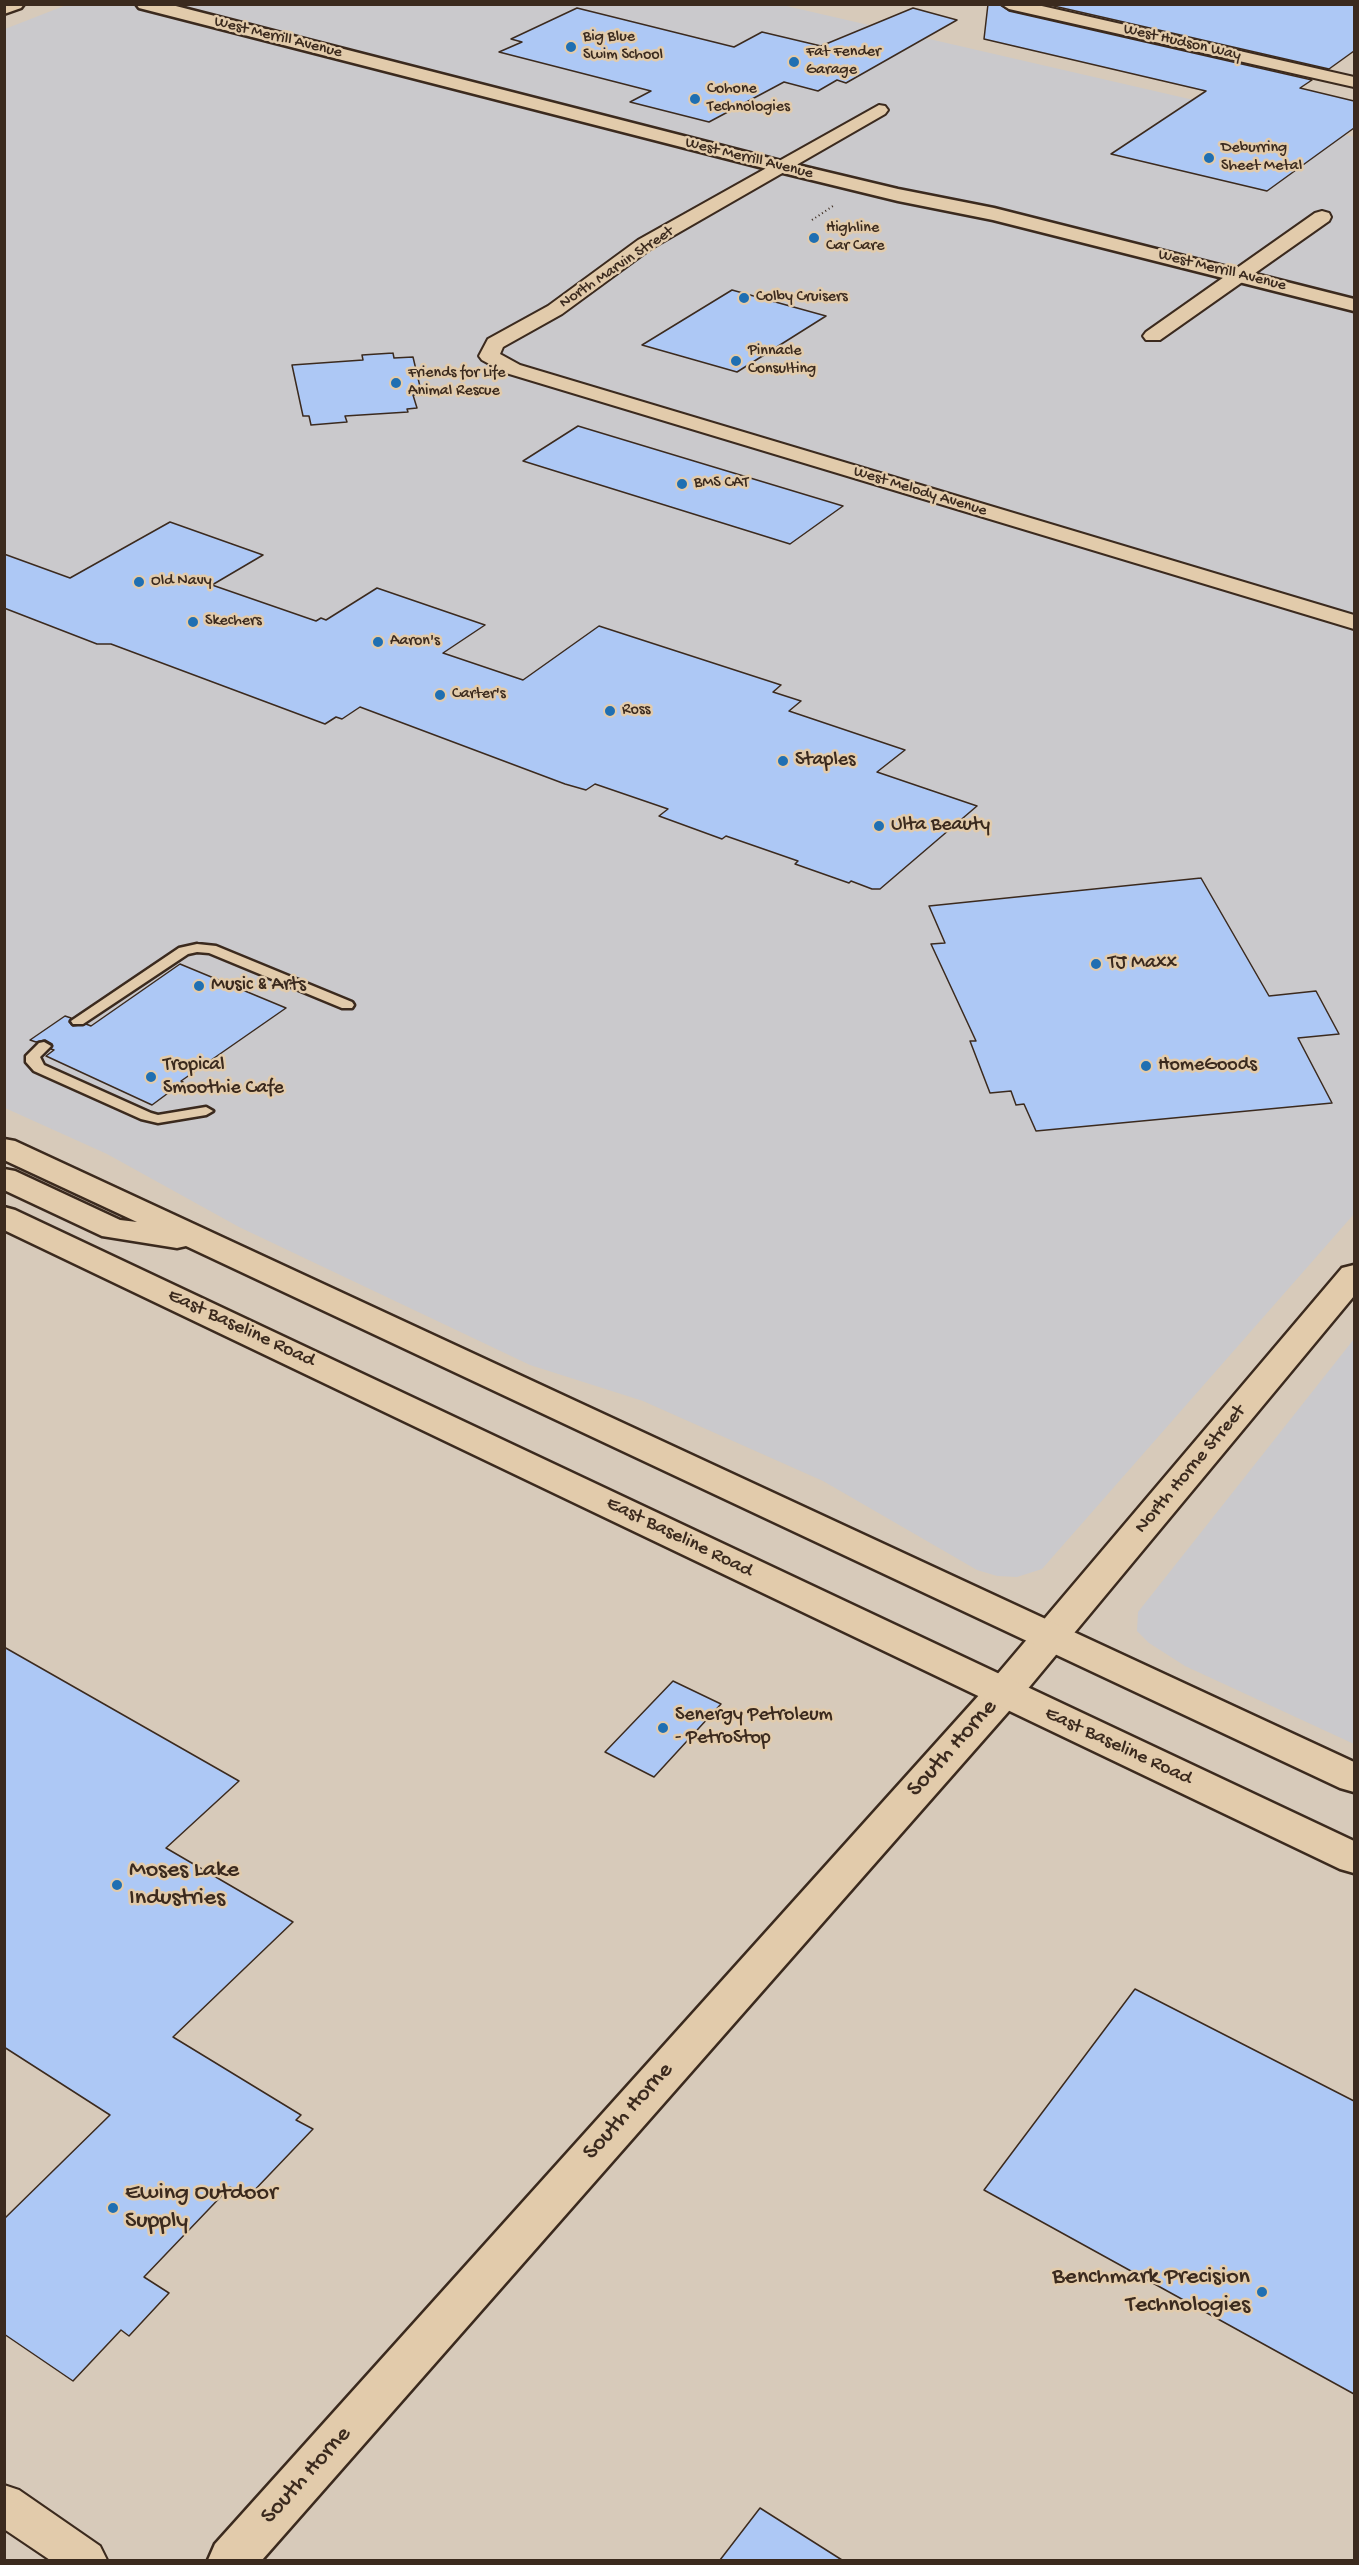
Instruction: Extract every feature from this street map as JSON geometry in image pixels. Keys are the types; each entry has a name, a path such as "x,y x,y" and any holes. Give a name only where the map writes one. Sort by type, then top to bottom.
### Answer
{"street":[{"path":"4,9 15,4"},
{"name":"West Merrill Avenue","path":"145,4 782,167 898,195 994,214 1354,305"},
{"name":"West Hudson Way","path":"1009,4 1354,82"},
{"name":"North Marvin Street","path":"489,356 495,343 555,310 645,244 879,110"},
{"path":"1153,336 1322,217"},
{"name":"West Melody Avenue","path":"489,356 513,369 1354,622"},
{"path":"4,1148 212,1243 1039,1651 1354,1778"},
{"path":"4,1178 113,1229 212,1243"},
{"name":"East Baseline Road","path":"4,1217 1354,1858"},
{"name":"North Horne Street","path":"1039,1651 1354,1275"},
{"name":"South Horne","path":"232,2560 1039,1651"},
{"path":"4,2504 85,2560"}],"lane":[{"path":"78,1021 184,951 197,948 211,949 347,1005"},
{"path":"44,1046 33,1056 33,1062 39,1068 146,1116 158,1119 206,1111"}],"shaded area":[{"path":"69,4 782,5 1354,137 1354,1214 1042,1569 1017,1577 997,1576 977,1570 823,1481 643,1401 530,1365 239,1227 107,1154 5,1108 5,29"},
{"path":"1354,1339 1354,1744 1185,1666 1149,1643 1137,1631 1138,1612"}],"building":[{"path":"988,4 999,4 1009,11 1312,80 1300,88 1354,101 1354,128 1267,191 1111,154 1206,91 984,39"},
{"path":"1045,4 1354,4 1354,51 1329,69"},
{"path":"577,8 734,47 762,32 821,46 913,8 957,20 846,83 837,80 818,91 784,82 709,122 630,102 651,91 499,52 522,42 511,39"},
{"path":"732,290 826,316 737,372 642,345"},
{"name":"Friends for Life Animal Rescue","path":"393,353 394,358 413,357 422,395 413,395 417,408 407,409 408,412 345,416 347,422 311,425 309,416 303,416 292,365 363,360 362,355"},
{"name":"BMS CAT","path":"578,426 843,506 790,544 523,461"},
{"path":"170,522 263,555 212,585 316,621 321,618 326,620 377,588 485,625 443,653 523,680 599,626 781,685 773,692 801,701 789,711 905,750 877,772 977,806 880,889 872,889 795,864 798,861 726,836 722,839 659,816 668,809 595,784 586,790 565,784 360,707 342,719 336,717 325,724 111,644 97,644 4,608 4,554 70,578"},
{"path":"1201,878 1269,996 1316,991 1339,1034 1298,1038 1332,1103 1036,1131 1024,1104 1016,1105 1011,1091 990,1093 970,1041 976,1041 931,944 945,943 929,906"},
{"path":"180,964 286,1008 181,1081 183,1082 152,1105 46,1056 54,1050 51,1049 52,1044 45,1040 36,1042 30,1040 65,1016 71,1018 69,1022 73,1026 86,1024 91,1026"},
{"name":"Moses Lake Industries","path":"4,1647 239,1781 166,1848 293,1922 173,2037 301,2115 296,2120 313,2129 248,2197 230,2187 144,2277 169,2293 129,2336 121,2330 73,2381 4,2334 4,2219 110,2115 4,2047"},
{"name":"Senergy Petroleum - PetroStop","path":"673,1681 721,1704 654,1777 605,1752"},
{"name":"Benchmark Precision Technologies","path":"1135,1989 1354,2101 1354,2394 984,2190"},
{"path":"760,2508 842,2560 720,2560"}],"place":[{"name":"Big Blue Swim School","path":"571,47"},
{"name":"Fat Fender Garage","path":"794,62"},
{"name":"Cohone Technologies","path":"695,99"},
{"name":"Deburring Sheet Metal","path":"1209,158"},
{"name":"Highline Car Care","path":"814,238"},
{"name":"Colby Cruisers","path":"744,298"},
{"name":"Pinnacle Consulting","path":"736,361"},
{"name":"Friends for Life Animal Rescue","path":"396,383"},
{"name":"BMS CAT","path":"682,484"},
{"name":"Old Navy","path":"139,582"},
{"name":"Skechers","path":"193,622"},
{"name":"Aaron's","path":"378,642"},
{"name":"Carter's","path":"440,695"},
{"name":"Ross","path":"610,711"},
{"name":"Staples","path":"783,761"},
{"name":"Ulta Beauty","path":"879,826"},
{"name":"TJ Maxx","path":"1096,964"},
{"name":"Music & Arts","path":"199,986"},
{"name":"HomeGoods","path":"1146,1066"},
{"name":"Tropical Smoothie Cafe","path":"151,1077"},
{"name":"Senergy Petroleum - PetroStop","path":"663,1728"},
{"name":"Moses Lake Industries","path":"117,1885"},
{"name":"Ewing Outdoor Supply","path":"113,2208"},
{"name":"Benchmark Precision Technologies","path":"1262,2292"}]}
